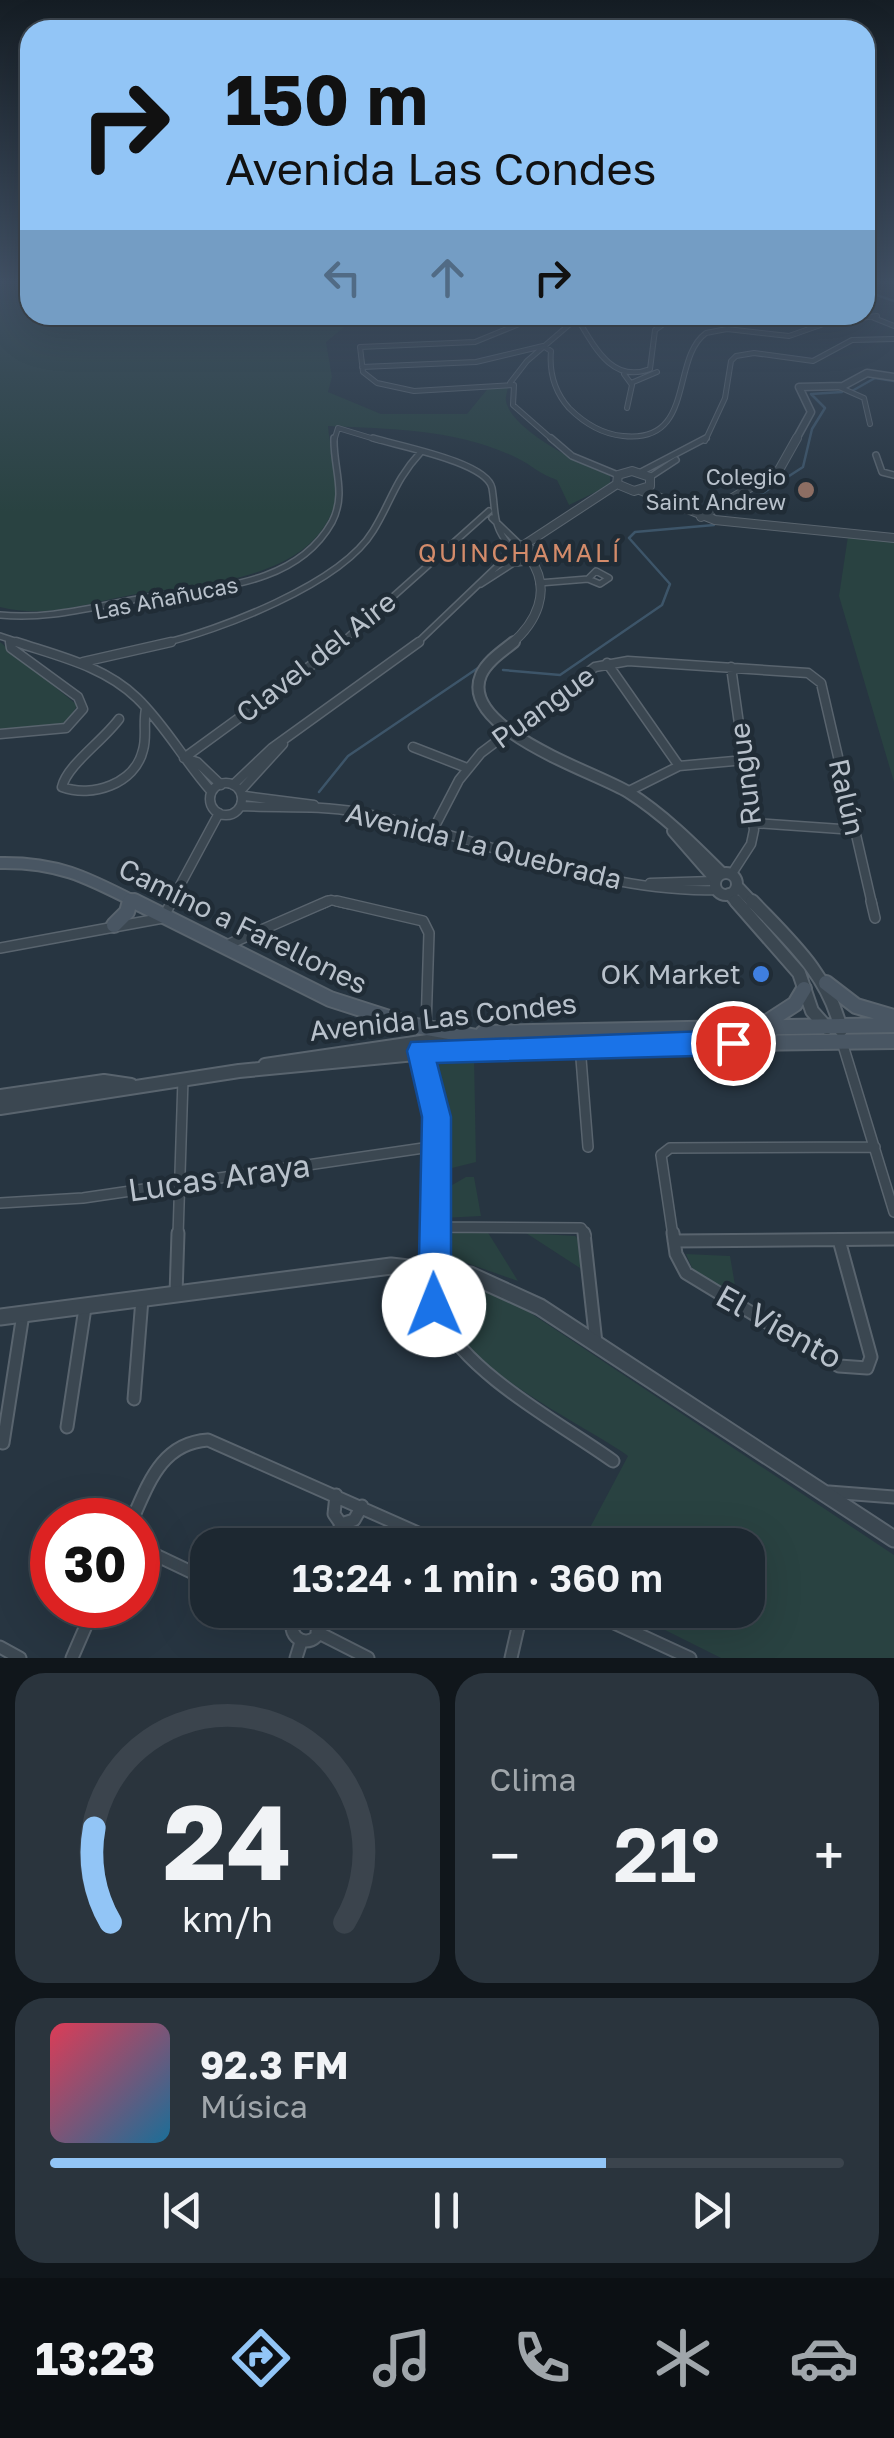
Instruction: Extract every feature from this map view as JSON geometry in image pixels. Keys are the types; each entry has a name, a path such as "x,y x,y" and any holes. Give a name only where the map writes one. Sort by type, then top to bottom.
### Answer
{"main road":[{"name":"Camino a Farellones","path":"0,863 60,866 347,1006 426,1027 525,1046"},
{"path":"114,924 127,912 130,901"},
{"path":"821,978 856,1006 894,1018"},
{"path":"761,1026 795,1004 804,986"},
{"name":"Avenida Las Condes","path":"469,1035 532,1028 894,1025"},
{"name":"Avenida Las Condes","path":"525,1046 894,1041"}],"street":[{"path":"360,357 369,379 392,388 431,390 510,383 534,357"},
{"path":"362,367 470,363 494,357"},
{"path":"549,357 548,371 563,403 600,430 630,437 655,430 679,400 688,382 689,357"},
{"path":"605,357 631,383 627,408"},
{"path":"624,374 648,370 649,357"},
{"path":"640,490 709,435 727,393 734,357"},
{"path":"793,357 822,357"},
{"path":"631,383 657,372"},
{"path":"839,387 867,373 894,377"},
{"path":"510,383 517,412 565,450 640,490 703,516 894,538"},
{"path":"703,516 771,478 786,463 811,412 798,387 839,387 864,398 870,424"},
{"name":"Las Añañucas","path":"0,615 61,617 136,599 222,590 282,566 312,545 340,505 344,490 334,448 338,428 420,453"},
{"path":"0,948 163,918 219,813 286,740 402,656 477,586 536,554 522,546 491,514 492,486 481,470 458,459 420,453 398,476 383,515 367,539 316,582 213,632 83,662"},
{"path":"876,454 882,472 894,475"},
{"path":"519,560 522,546 622,480 679,457"},
{"path":"641,472 703,516"},
{"name":"Clavel del Aire","path":"184,758 343,642 491,514"},
{"path":"519,560 539,583 542,603 535,623 491,660 480,680 486,710 509,731 627,792 666,822 821,978 840,1026 894,1212"},
{"path":"539,583 588,578"},
{"path":"4,638 83,662 126,689 211,791"},
{"path":"0,734 16,729 56,732 74,723 83,710 78,698 11,648 4,638"},
{"path":"606,664 679,766"},
{"name":"Puangue","path":"433,830 467,768 581,676 606,664 732,668 816,677"},
{"name":"Rungue","path":"724,883 751,844 754,823 732,668"},
{"name":"Ralún","path":"816,677 875,918"},
{"path":"119,719 97,748 66,771 62,786 91,792 130,773 143,753 146,709"},
{"path":"414,747 467,768"},
{"path":"184,758 197,762 221,786 240,794"},
{"path":"627,792 679,766 745,760"},
{"path":"219,813 207,804 211,791 221,786"},
{"name":"Avenida La Quebrada","path":"240,794 433,830 684,892 724,883"},
{"path":"754,823 855,830"},
{"path":"724,883 794,965 812,1010 842,1042"},
{"path":"223,946 331,900 423,921 429,933 426,1027"},
{"path":"804,986 806,974 821,978"},
{"name":"Avenida Las Condes","path":"0,1108 421,1047 469,1035"},
{"path":"580,1044 588,1146"},
{"name":"Avenida Las Condes","path":"421,1047 525,1046"},
{"path":"421,1047 434,1096 437,1146 434,1305 460,1350 613,1460"},
{"path":"176,1294 183,1079"},
{"name":"Avenida Las Condes","path":"0,1096 104,1081 132,1086"},
{"name":"Lucas Araya","path":"0,1204 180,1184 437,1146"},
{"path":"875,1147 664,1150 661,1159 674,1242 894,1239"},
{"path":"436,1227 581,1228 588,1240 596,1343"},
{"name":"El Viento","path":"674,1242 682,1268 832,1362 846,1368 866,1368 871,1357 840,1240"},
{"path":"0,1318 370,1268 433,1267 506,1288 894,1538"},
{"path":"134,1400 142,1299"},
{"path":"67,1427 86,1306"},
{"path":"2,1442 23,1314"},
{"path":"143,1498 160,1462 174,1448 200,1440 218,1443 409,1528"},
{"path":"820,1492 894,1497"},
{"path":"336,1495 334,1514 341,1524"},
{"path":"341,1524 354,1520 362,1506"},
{"path":"340,1528 341,1524"},
{"path":"160,1562 190,1573"},
{"path":"72,1658 85,1628"},
{"path":"295,1628 301,1642"},
{"path":"301,1642 310,1642 317,1628"},
{"path":"511,1658 518,1628"},
{"path":"625,1628 690,1658"},
{"path":"317,1632 368,1658"},
{"path":"296,1658 301,1642"},
{"path":"0,1647 20,1658"}],"green space":[{"path":"0,357 329,357 332,377 328,392 381,414 467,414 490,386 508,386 506,401 521,424 567,456 610,475 610,485 569,505 557,480 495,448 424,432 328,426 336,478 333,509 320,532 278,564 224,581 72,608 37,611 0,607"},
{"path":"848,536 894,542 894,782 839,596"},
{"path":"0,642 77,705 63,723 0,731"},
{"path":"474,1057 476,1162 444,1170 444,1117 428,1059"},
{"path":"466,1177 474,1177 481,1216 443,1218 447,1188"},
{"path":"487,1231 518,1281 444,1255 443,1234"},
{"path":"526,1233 575,1236 581,1241 583,1270"},
{"path":"686,1254 730,1256 737,1297 693,1270"},
{"path":"452,1279 505,1296 894,1555 894,1658 721,1658 663,1629 765,1628 765,1528 590,1528 628,1456 544,1405 481,1359 457,1334 443,1308 441,1282"}],"waterway":[{"path":"852,391 875,378 894,381"},
{"path":"735,511 803,467 812,429 825,408 811,394 842,392"},
{"path":"503,670 560,675 662,605 670,584 629,538 635,532 714,525"},
{"path":"319,792 348,756 478,668"}],"place":[{"name":"Colegio Saint Andrew","path":"806,490"},
{"name":"OK Market","path":"761,974"}],"district":[{"name":"QUINCHAMALÍ","path":"520,553"}],"route":[{"path":"434,1305 437,1117 433,1089 420,1051 733,1043"}]}
